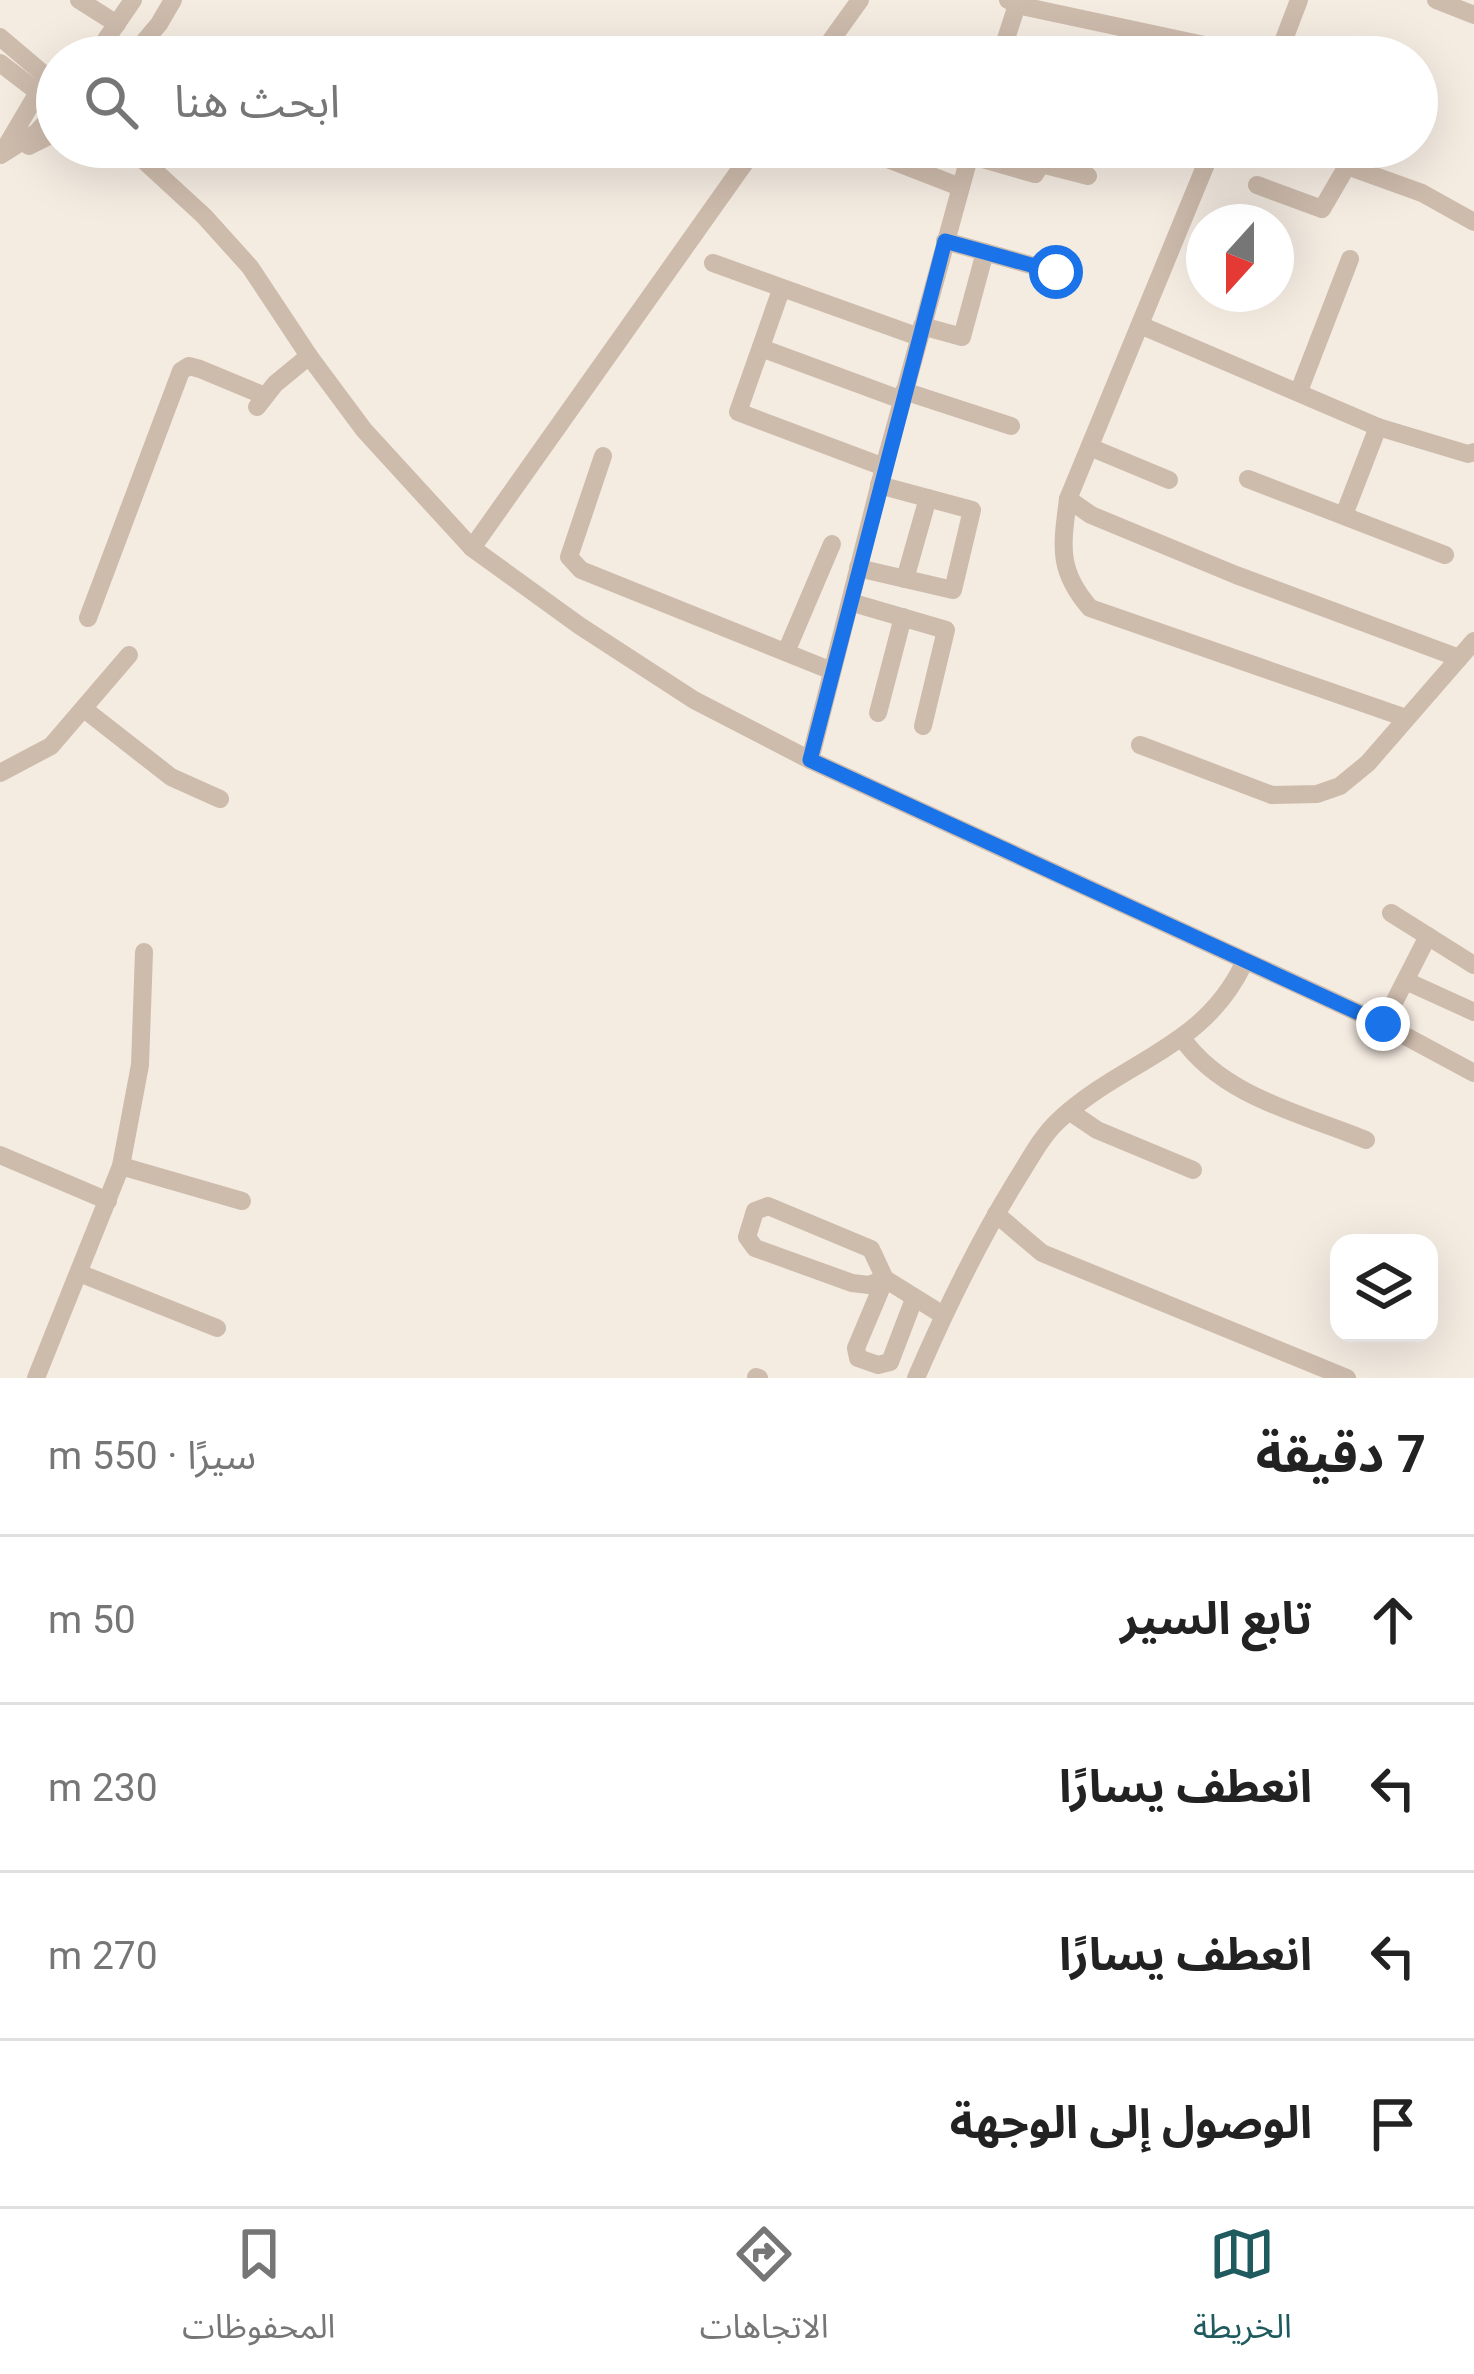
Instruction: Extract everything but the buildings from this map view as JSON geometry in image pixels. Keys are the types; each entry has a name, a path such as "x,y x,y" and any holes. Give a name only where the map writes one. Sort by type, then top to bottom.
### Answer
{"lane":[{"path":"79,0 117,24"},
{"path":"109,36 133,0"},
{"path":"149,36 173,0"},
{"path":"835,36 860,0"},
{"path":"1287,36 1299,0"},
{"path":"1436,0 1474,15"},
{"path":"1005,36 1012,3 1160,36"},
{"path":"0,37 36,74"},
{"path":"0,63 36,81"},
{"path":"1,155 36,107"},
{"path":"1,155 36,133"},
{"path":"1,155 36,141"},
{"path":"152,168 250,266 364,430 472,548 580,626 694,700 810,760 1383,1024 1474,1073"},
{"path":"472,548 741,168"},
{"path":"911,168 960,187"},
{"path":"810,760 965,168"},
{"path":"1057,168 1088,176"},
{"path":"1205,168 1068,499 1062,547 1070,586 1090,608 1406,718"},
{"path":"1257,185 1322,209 1343,168"},
{"path":"1373,168 1474,222"},
{"path":"945,241 1056,272"},
{"path":"712,263 781,290 920,332 962,337 985,252"},
{"path":"1299,392 1350,260"},
{"path":"781,290 738,412 928,498 972,510 953,590 858,568"},
{"path":"1141,325 1378,427 1474,452"},
{"path":"761,348 1011,426"},
{"path":"88,618 181,371 189,366 261,401 309,356"},
{"path":"1344,515 1378,427"},
{"path":"1091,448 1169,480"},
{"path":"603,457 568,557 580,571 832,670"},
{"path":"1248,479 1445,555"},
{"path":"905,579 928,498"},
{"path":"1068,499 1091,515 1236,575 1459,658"},
{"path":"786,652 832,544"},
{"path":"850,602 946,630 923,726"},
{"path":"878,713 903,617"},
{"path":"1140,745 1272,794 1317,794 1340,787 1368,763 1474,641"},
{"path":"0,772 51,746 129,655"},
{"path":"84,709 171,777 220,799"},
{"path":"1390,913 1474,965"},
{"path":"1383,1024 1428,936"},
{"path":"36,1378 121,1166 140,1065 144,952"},
{"path":"916,1378 996,1214 1043,1138 1069,1111 1182,1038 1220,1006 1244,963"},
{"path":"1406,981 1474,1012"},
{"path":"1182,1038 1212,1073 1232,1085 1366,1140"},
{"path":"1069,1111 1097,1130 1193,1170"},
{"path":"0,1155 108,1201"},
{"path":"121,1166 242,1201"},
{"path":"885,1279 861,1285 755,1248 747,1232 755,1210 768,1206 862,1244 878,1257 885,1279 943,1316"},
{"path":"996,1214 1042,1253 1347,1378"},
{"path":"79,1273 217,1328"},
{"path":"885,1279 856,1348 859,1358 878,1365 890,1362 914,1299"}],"route":[{"path":"1056,272 945,241 810,760 1383,1024"}]}
